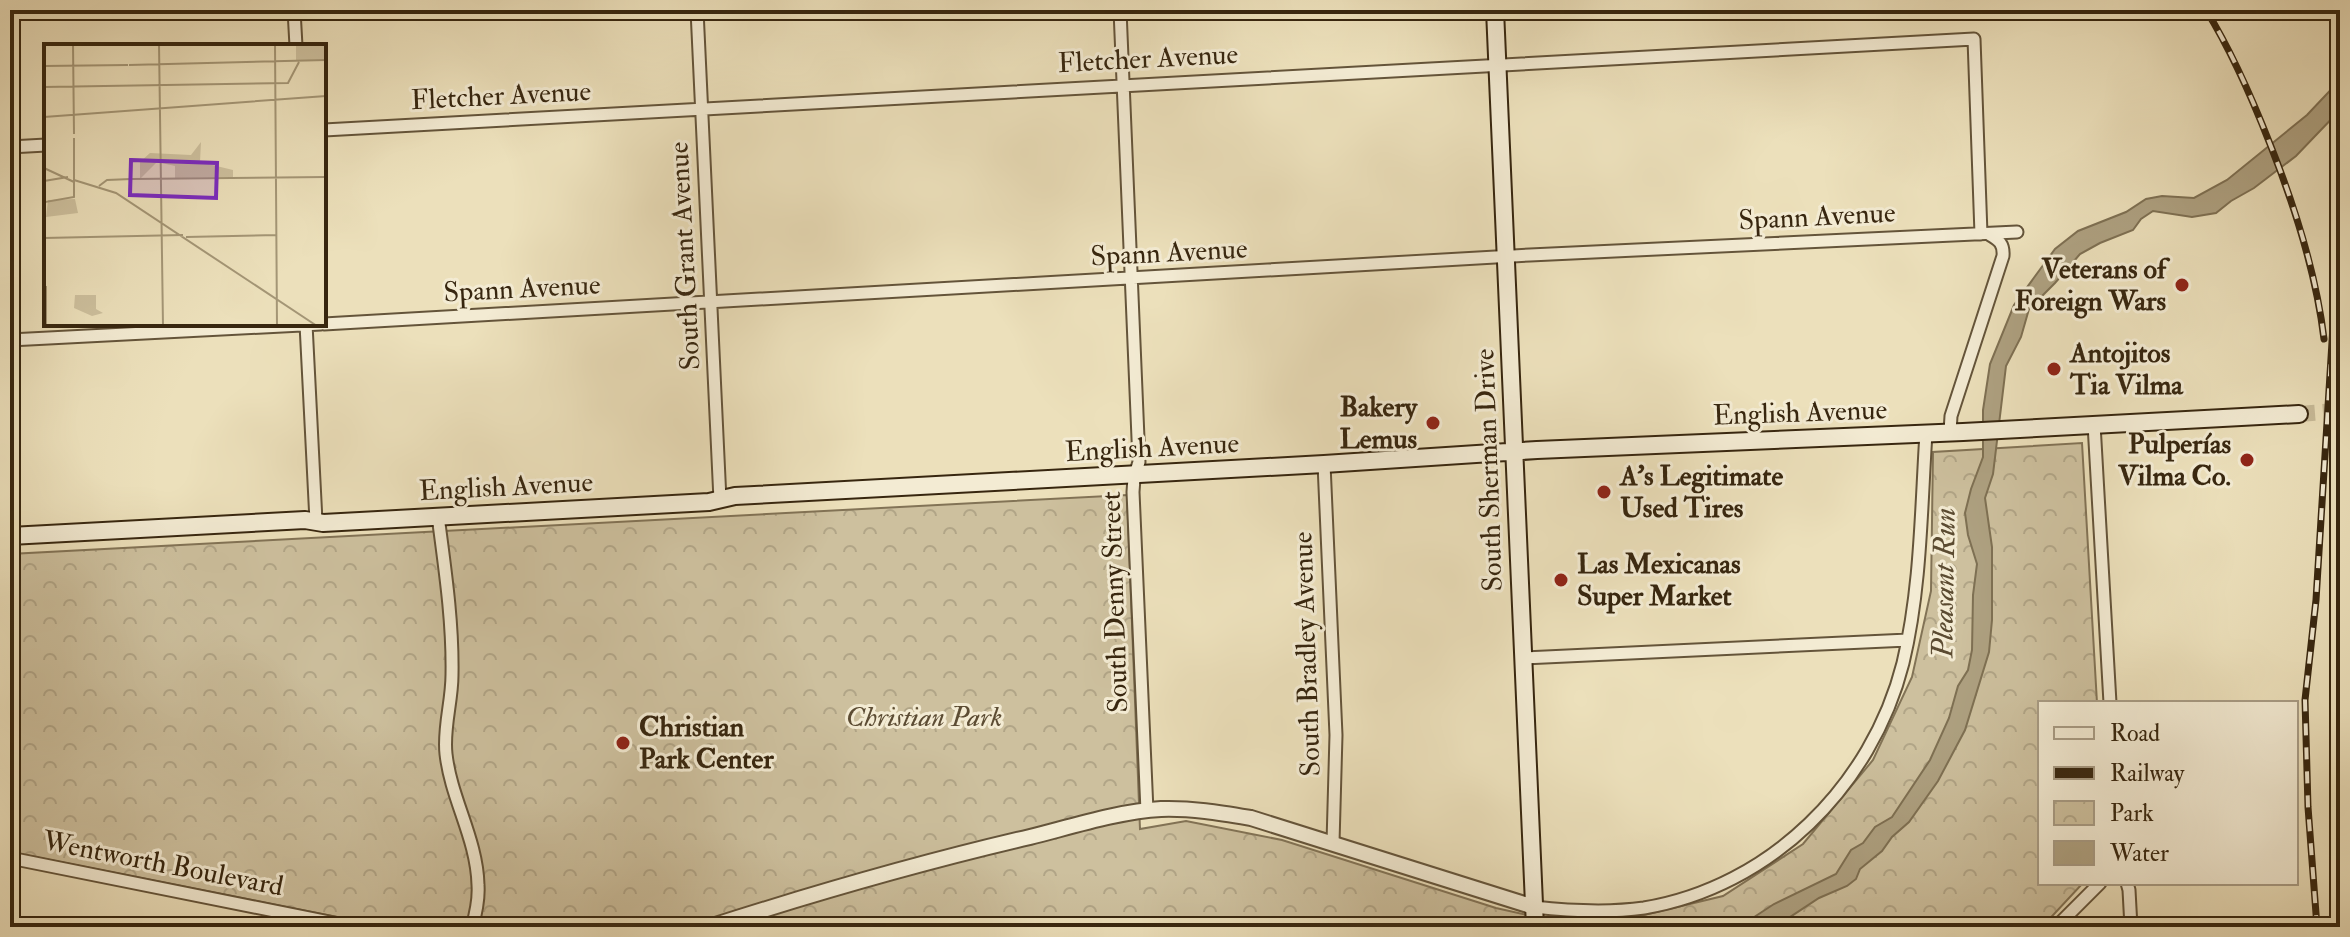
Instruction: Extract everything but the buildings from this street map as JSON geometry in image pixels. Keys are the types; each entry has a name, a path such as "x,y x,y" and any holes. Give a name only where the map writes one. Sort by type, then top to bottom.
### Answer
{"main road":[{"name":"South Sherman Drive","path":"1495,10 1535,927"},
{"name":"English Avenue","path":"10,536 305,520 323,523 1514,451 2299,414"}],"street":[{"path":"294,10 296,44"},
{"name":"South Grant Avenue","path":"697,10 720,500"},
{"name":"South Denny Street","path":"1120,10 1139,452 1133,492 1147,811"},
{"name":"Fletcher Avenue","path":"326,130 1974,39 1981,234"},
{"path":"10,147 44,145"},
{"name":"Spann Avenue","path":"326,324 1506,257 2017,232"},
{"path":"1957,432 1951,416 2003,251 1999,240 1981,234"},
{"name":"Spann Avenue","path":"10,340 269,326"},
{"path":"306,326 316,521"},
{"path":"2094,424 2110,701"},
{"path":"709,927 940,859 1147,811 1179,809 1257,819 1534,907 1604,911 1655,905 1712,888 1770,857 1819,815 1846,784 1862,759 1890,702 1908,640 1917,578 1926,433"},
{"name":"South Bradley Avenue","path":"1324,464 1336,735 1333,843"},
{"path":"438,516 452,649 451,704 445,749 450,778 476,864 478,897 472,927"},
{"path":"1522,658 1908,640"},
{"name":"Wentworth Boulevard","path":"10,858 354,927"},
{"path":"2056,927 2098,885"},
{"path":"2128,885 2131,927"}],"green space":[{"name":"Christian Park","path":"2082,443 2097,701 2038,701 2038,885 2081,885 2042,927 388,927 10,852 10,554 1127,495 1140,829 1186,821 1282,840 1496,908 1554,921 1623,920 1723,896 1803,844 1873,760 1912,677 1931,591 1933,452"}],"water":[{"name":"Pleasant Run","path":"2340,80 2340,110 2296,156 2254,188 2216,213 2192,217 2153,211 2141,219 2133,230 2080,254 2029,309 2021,337 2006,366 1993,474 1985,498 1992,547 1992,620 1989,652 1965,730 1938,781 1909,822 1860,869 1856,879 1819,898 1775,927 1739,927 1774,904 1836,874 1851,850 1863,843 1875,827 1892,817 1930,760 1949,718 1958,686 1968,670 1972,650 1977,564 1965,513 1983,457 1983,410 1990,364 2014,305 2055,249 2078,231 2126,212 2146,199 2162,196 2194,198 2227,180 2307,115"}],"tunnel":[{"path":"2299,414 2336,411"}],"railway":[{"path":"2206,10 2249,92 2288,192 2310,264 2324,339"},
{"path":"2317,927 2308,807 2305,700 2316,600 2340,213"}],"place":[{"name":"Veterans of Foreign Wars","path":"2182,285"},
{"name":"Antojitos Tia Vilma","path":"2054,369"},
{"name":"Bakery Lemus","path":"1433,423"},
{"name":"Pulperías Vilma Co.","path":"2247,460"},
{"name":"A's Legitimate Used Tires","path":"1604,492"},
{"name":"Las Mexicanas Super Market","path":"1561,580"},
{"name":"Christian Park Center","path":"623,743"}]}
